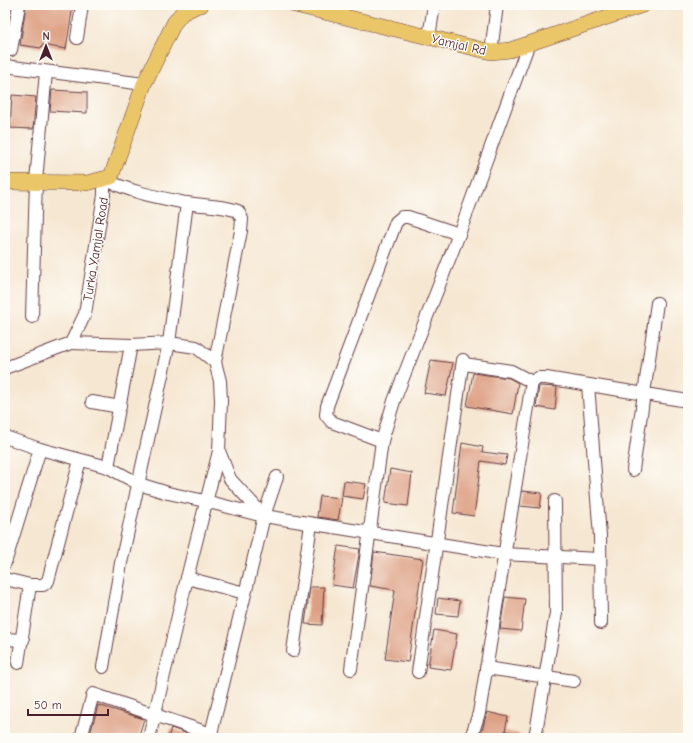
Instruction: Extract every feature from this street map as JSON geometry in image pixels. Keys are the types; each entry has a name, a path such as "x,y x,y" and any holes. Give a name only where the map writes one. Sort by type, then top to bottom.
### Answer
{"main road":[{"path":"174,23 182,13 201,5"},
{"name":"Yamjal Rd","path":"295,5 491,52 510,50 625,9 643,5"},
{"name":"Turka Yamjal Road","path":"104,178 111,177 114,171 144,84 174,23"},
{"path":"5,182 36,181 87,183 104,178"}],"street":[{"path":"11,50 19,5"},
{"path":"77,38 82,5"},
{"name":"Turka Yamjal Road","path":"174,23 182,5"},
{"path":"429,37 434,5"},
{"path":"491,52 497,5"},
{"path":"350,669 382,441 394,401 459,234 529,43"},
{"path":"5,66 144,84"},
{"path":"32,317 36,181 46,72"},
{"path":"104,178 125,189 187,203 230,208 238,211 242,219 215,362 220,381 221,401 219,451 205,500 149,738"},
{"name":"Turka Yamjal Road","path":"71,343 85,314 104,195 104,178"},
{"path":"102,667 122,563 169,343 187,203"},
{"path":"382,441 332,422 326,415 327,406 396,222 402,217 408,216 459,234"},
{"path":"633,470 657,303"},
{"path":"5,368 71,343 131,345 169,343 196,347 215,362"},
{"path":"108,467 131,345"},
{"path":"418,672 463,362 511,371 532,382"},
{"path":"471,738 479,713 503,554 532,382 538,378 546,378 688,401"},
{"path":"588,385 600,536 599,559 601,623"},
{"path":"92,402 120,407"},
{"path":"5,437 40,449 108,467 139,484 168,493 205,500 264,516 503,554 599,559"},
{"path":"5,563 40,449"},
{"path":"219,451 230,478 264,516"},
{"path":"5,579 30,585 43,585 48,581 80,460"},
{"path":"81,738 93,694 210,736 264,516 277,477"},
{"path":"535,738 556,613 557,557 555,501"},
{"path":"293,651 311,524"},
{"path":"187,578 245,593"},
{"path":"18,663 23,640 30,585"},
{"path":"5,639 23,640"},
{"path":"486,668 574,681"}],"building":[{"path":"26,5 73,5 66,49 42,45 41,48 20,45"},
{"path":"52,90 87,92 87,113 50,111"},
{"path":"12,95 36,97 33,129 10,128"},
{"path":"431,360 453,363 446,396 424,393"},
{"path":"473,373 509,378 518,383 513,414 467,406"},
{"path":"539,386 557,387 555,410 536,407"},
{"path":"462,443 483,447 482,452 507,455 505,465 481,461 474,516 453,513"},
{"path":"390,469 412,473 408,506 385,503"},
{"path":"344,481 366,484 363,499 342,496"},
{"path":"522,491 542,493 540,508 520,506"},
{"path":"320,496 342,498 338,520 317,517"},
{"path":"338,546 360,549 353,588 332,585"},
{"path":"374,552 423,559 408,662 385,659 395,590 370,586"},
{"path":"310,587 324,587 322,625 305,624"},
{"path":"505,597 525,599 521,631 500,629"},
{"path":"438,598 460,601 458,616 436,614"},
{"path":"434,630 457,634 451,670 428,667"},
{"path":"98,705 144,719 138,738 89,738"},
{"path":"487,712 508,717 505,731 521,734 520,738 480,738"},
{"path":"171,728 194,736 193,738 168,738"}]}
